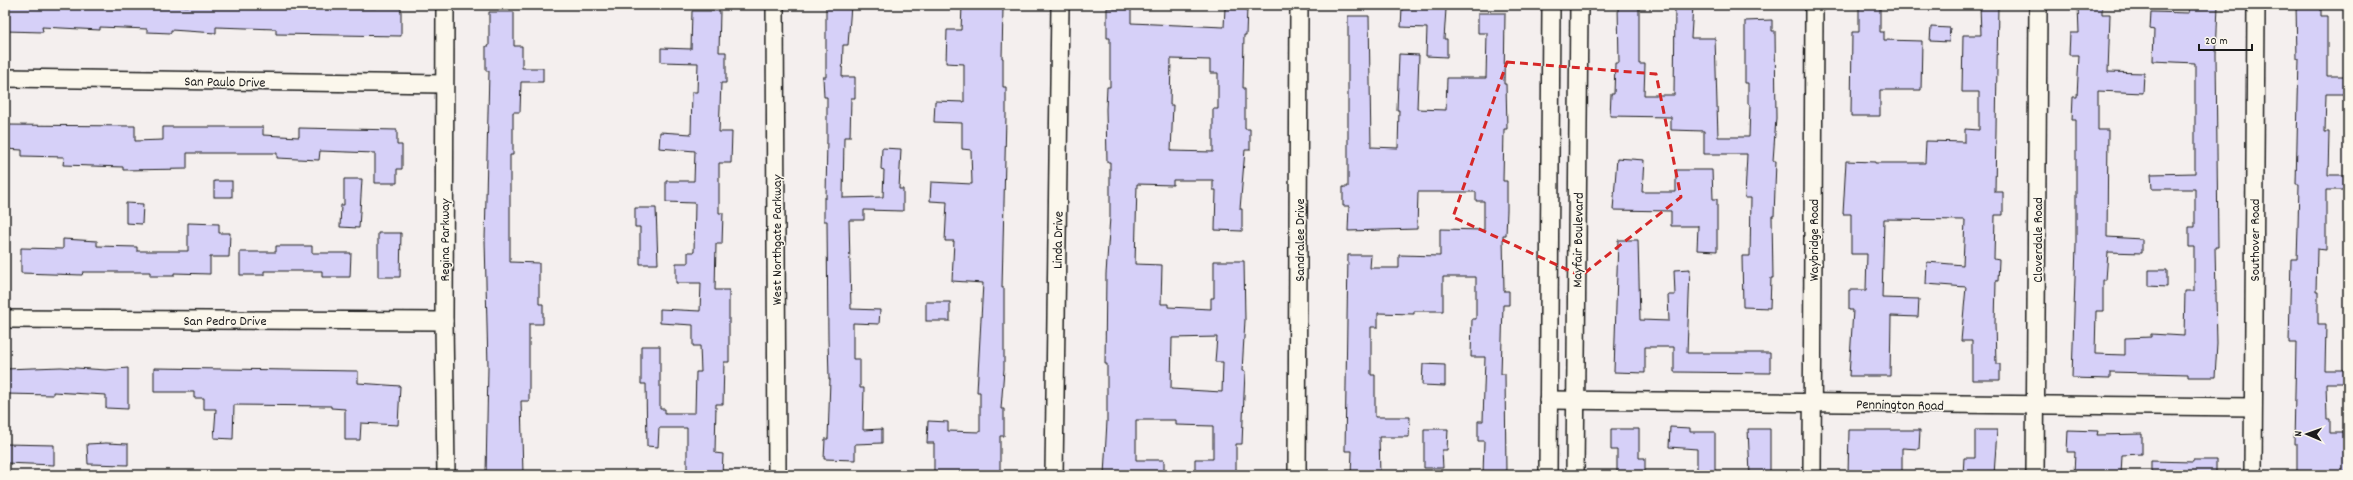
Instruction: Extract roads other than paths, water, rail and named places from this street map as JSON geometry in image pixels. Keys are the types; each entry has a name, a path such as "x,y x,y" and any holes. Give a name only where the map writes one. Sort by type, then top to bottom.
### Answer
{"street":[{"name":"Regina Parkway","path":"445,5 444,321 446,475"},
{"name":"West Northgate Parkway","path":"775,5 777,475"},
{"name":"Linda Drive","path":"1054,475 1060,5"},
{"name":"Sandralee Drive","path":"1297,475 1299,5"},
{"name":"Mayfair Boulevard","path":"1548,475 1550,5"},
{"name":"Mayfair Boulevard","path":"1575,475 1579,5"},
{"name":"Waybridge Road","path":"1812,475 1814,5"},
{"name":"Cloverdale Road","path":"2035,475 2038,5"},
{"name":"Southover Road","path":"2253,475 2256,5"},
{"name":"San Paulo Drive","path":"5,78 444,84"},
{"name":"San Pedro Drive","path":"5,319 444,321"},
{"name":"Pennington Road","path":"1548,400 2253,407"}]}
